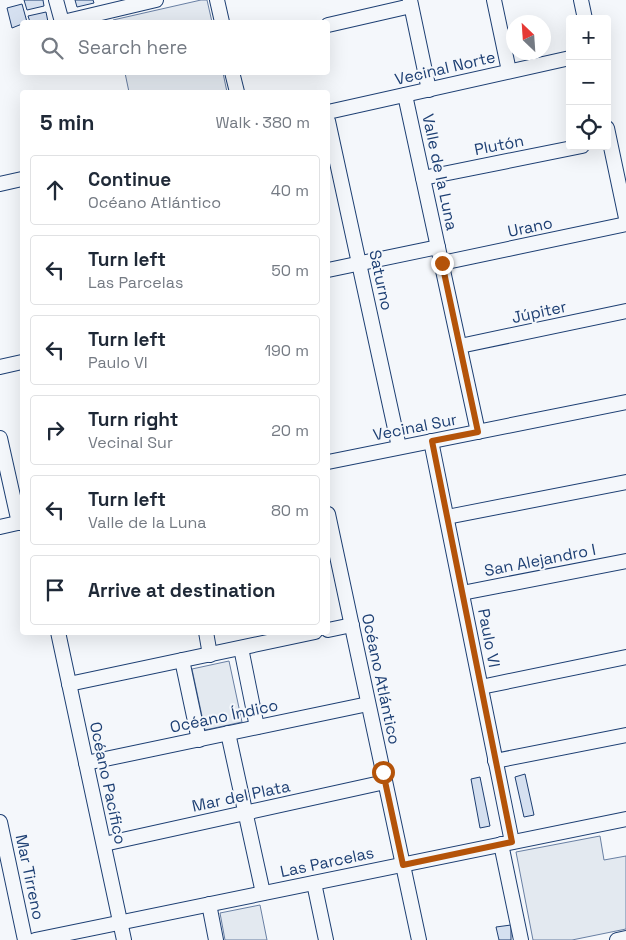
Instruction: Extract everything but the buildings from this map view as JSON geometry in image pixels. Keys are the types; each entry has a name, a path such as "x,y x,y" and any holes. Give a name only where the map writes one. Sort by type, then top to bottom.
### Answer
{"street":[{"path":"56,0 61,20"},
{"path":"71,20 156,0"},
{"path":"217,0 222,20"},
{"path":"494,0 509,72"},
{"path":"581,0 584,15"},
{"path":"330,24 410,3 429,90"},
{"name":"Vecinal Norte","path":"330,112 566,59"},
{"path":"233,75 236,90"},
{"name":"Valle de la Luna","path":"405,95 478,432"},
{"name":"Saturno","path":"330,130 399,448"},
{"name":"Plutón","path":"423,178 566,149"},
{"path":"611,150 626,218"},
{"path":"0,184 20,179"},
{"name":"Urano","path":"442,263 626,224"},
{"path":"330,270 438,247"},
{"name":"Júpiter","path":"460,346 626,311"},
{"path":"0,367 20,362"},
{"name":"Vecinal Sur","path":"330,462 626,402"},
{"path":"0,438 20,519"},
{"name":"Paulo VI","path":"432,441 495,761 521,940"},
{"path":"446,517 626,482"},
{"path":"0,527 20,523"},
{"name":"Océano Atlántico","path":"331,548 352,625 419,940"},
{"name":"San Alejandro I","path":"462,593 626,561"},
{"path":"330,630 352,625"},
{"name":"Océano Pacífico","path":"59,635 124,940"},
{"path":"207,635 210,654"},
{"path":"69,684 301,635"},
{"path":"241,648 258,727"},
{"path":"481,687 626,657"},
{"path":"182,660 198,740"},
{"name":"Océano Índico","path":"86,763 368,704"},
{"path":"228,733 263,893"},
{"path":"495,761 626,735"},
{"name":"Mar del Plata","path":"104,844 385,782"},
{"name":"Las Parcelas","path":"35,940 626,819"},
{"name":"Mar Tirreno","path":"0,822 25,940"},
{"path":"314,883 326,940"},
{"path":"209,904 216,940"},
{"path":"617,940 626,938"}],"shaded area":[{"path":"207,0 212,20 113,20"},
{"path":"125,75 223,75 227,90 129,90"},
{"path":"229,661 242,722 205,730 192,669"},
{"path":"600,836 604,860 626,856 626,929 572,940 533,940 516,852"},
{"path":"260,905 267,940 225,940 220,913"}],"route":[{"path":"383,772 403,865 512,842 432,441 478,432 442,263"}]}
